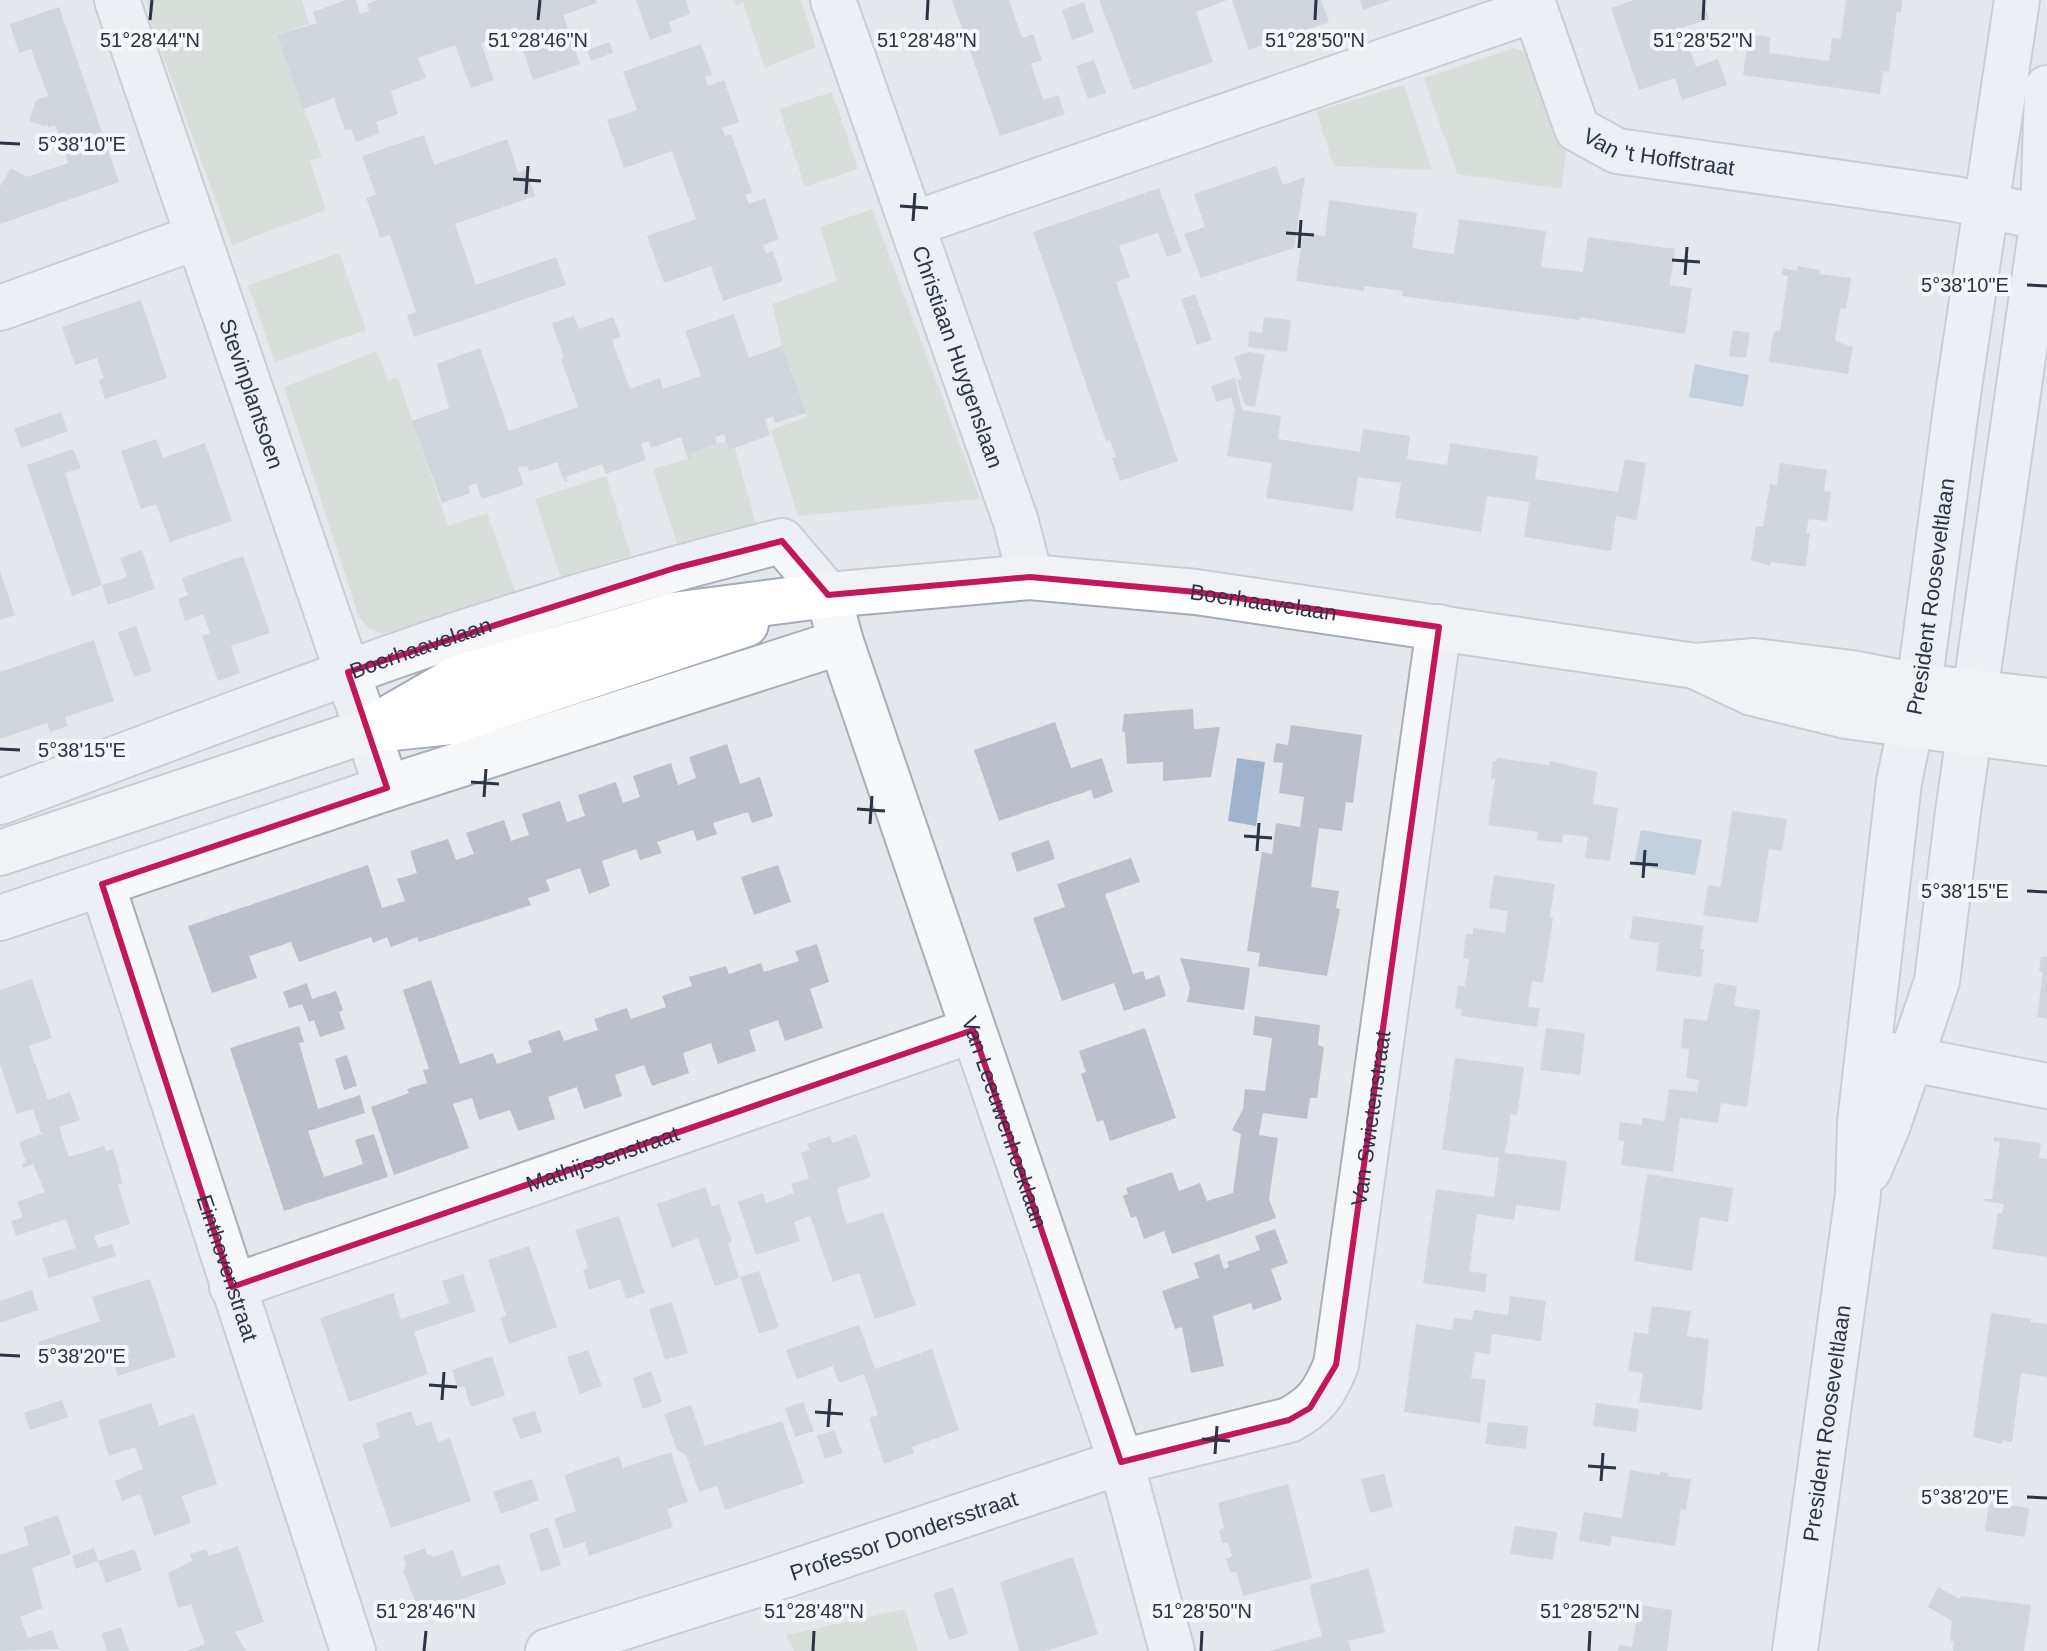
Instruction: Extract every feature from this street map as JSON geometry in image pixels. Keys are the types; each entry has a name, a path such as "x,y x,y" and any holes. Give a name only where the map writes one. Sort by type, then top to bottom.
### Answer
{"main road":[{"name":"Boerhaavelaan","path":"0,853 368,730 458,678 658,619 828,595 1030,577 1196,592 1695,666 1755,661 1852,673 1915,706"},
{"path":"1915,706 1976,692 2047,701"},
{"path":"1915,706 1971,734 2047,743"}],"street":[{"name":"Stevinplantsoen","path":"117,0 387,788"},
{"name":"Christiaan Huygenslaan","path":"833,0 1016,522 1030,577"},
{"name":"President Rooseveltlaan","path":"1795,1651 1858,1194 1860,1122 1899,782 1915,706 2017,0"},
{"name":"Van 't Hoffstraat","path":"913,224 1534,5 1577,129 1617,151 1987,205 2043,218"},
{"name":"President Rooseveltlaan","path":"1858,1194 1888,1125 1937,981 1958,812 2043,218 2047,88"},
{"path":"0,308 197,237"},
{"name":"Boerhaavelaan","path":"0,802 348,672 493,623 644,577 782,541 828,595"},
{"name":"Van Leeuwenhoeklaan","path":"828,595 841,642 1121,1462 1172,1651"},
{"name":"Van Swietenstraat","path":"1121,1462 1289,1420 1310,1408 1326,1390 1336,1365 1439,627"},
{"path":"0,918 387,788 841,642"},
{"name":"Einthovenstraat","path":"102,884 353,1651"},
{"name":"Mathijssenstraat","path":"232,1287 973,1030"},
{"path":"1868,1051 2047,1086"},
{"name":"Professor Dondersstraat","path":"548,1651 762,1583 1121,1462"}],"highlighted area":[{"path":"782,541 828,595 1030,577 1196,592 1439,627 1336,1365 1310,1408 1289,1420 1121,1462 973,1030 232,1287 102,884 387,788 348,672 675,568"}],"green space":[{"path":"147,0 302,0 309,24 277,35 322,157 310,161 326,210 232,245 150,20"},
{"path":"734,0 801,0 816,47 765,68 743,3 736,6"},
{"path":"1514,48 1532,54 1568,142 1561,189 1457,174 1424,78"},
{"path":"1404,85 1432,170 1334,166 1316,111"},
{"path":"832,92 858,169 805,187 779,109"},
{"path":"872,209 980,499 798,516 771,430 807,417 782,346 772,304 837,281 820,227"},
{"path":"339,253 366,330 275,362 248,285"},
{"path":"377,351 388,380 398,378 448,526 487,513 515,591 383,633 369,629 359,617 284,387"},
{"path":"726,441 729,450 735,448 756,524 678,547 653,469 691,458 690,453"},
{"path":"606,476 631,555 561,578 535,499"},
{"path":"905,1609 918,1651 794,1651 786,1635"}],"water":[{"path":"1695,364 1749,375 1743,407 1689,397"},
{"path":"1237,758 1265,762 1256,826 1228,821"},
{"path":"1641,830 1702,840 1695,875 1634,865"}],"building":[{"path":"346,0 356,0 360,14 369,11 367,4 378,0 596,0 597,3 563,15 580,64 533,80 516,31 481,43 494,80 471,88 455,45 418,58 426,78 391,91 398,114 376,122 380,133 356,142 351,129 345,130 334,98 303,109 277,35 317,23 313,12"},
{"path":"636,0 686,0 690,14 669,22 672,32 650,40"},
{"path":"952,0 1009,0 1022,38 1033,34 1042,60 1031,64 1043,100 1058,95 1065,114 1000,136"},
{"path":"1099,0 1227,0 1196,12 1213,62 1133,90"},
{"path":"1232,0 1321,0 1329,22 1249,50"},
{"path":"1360,0 1391,0 1363,10"},
{"path":"1634,0 1703,0 1709,19 1682,28 1696,67 1718,59 1727,85 1682,100 1675,78 1639,90 1611,8"},
{"path":"1846,0 1902,0 1901,13 1897,12 1889,72 1883,71 1880,94 1743,75 1749,34 1770,37 1769,53 1829,61 1832,38 1841,39"},
{"path":"1084,2 1094,32 1072,40 1062,10"},
{"path":"59,7 119,182 0,224 0,186 11,168 27,177 68,163 55,125 48,128 48,124 44,126 29,121 36,100 48,96 31,49 19,53 10,24"},
{"path":"610,42 613,53 591,61 587,50"},
{"path":"701,44 712,75 705,77 708,86 724,80 739,122 722,128 725,136 731,134 752,192 745,195 749,204 765,198 779,239 763,245 766,254 773,251 783,281 723,301 711,266 664,283 647,236 696,219 672,151 624,168 607,120 637,110 623,72"},
{"path":"1094,60 1106,93 1088,99 1076,66"},
{"path":"424,135 434,165 507,139 518,172 526,170 535,196 455,224 476,285 556,257 566,285 414,337 407,315 416,312 390,235 380,238 366,198 376,195 362,156"},
{"path":"1276,166 1283,185 1305,177 1294,248 1201,278 1184,234 1205,227 1194,194"},
{"path":"1159,188 1182,252 1167,257 1158,233 1119,246 1130,277 1116,282 1178,461 1120,481 1112,458 1116,457 1110,440 1106,441 1033,232"},
{"path":"1329,200 1417,213 1412,248 1432,251 1454,254 1459,219 1546,231 1541,267 1583,272 1588,237 1675,249 1670,285 1692,288 1685,334 1580,317 1579,320 1402,296 1403,291 1364,286 1364,291 1296,281 1303,233 1325,236"},
{"path":"1797,266 1820,270 1819,274 1851,278 1846,309 1840,308 1835,341 1853,347 1848,374 1769,362 1773,334 1780,331 1788,276 1782,275 1783,268 1797,271"},
{"path":"1195,294 1212,340 1197,345 1181,299"},
{"path":"141,300 167,378 105,399 99,380 104,378 97,358 75,365 62,327"},
{"path":"734,314 749,358 782,346 806,413 775,423 773,416 765,419 770,435 729,450 724,434 715,437 717,444 690,453 691,458 688,459 681,437 651,448 649,441 641,444 646,460 606,474 602,464 566,477 565,482 557,462 529,472 527,466 518,468 524,485 482,499 476,483 468,486 470,493 442,503 412,421 449,408 437,364 480,348 509,431 578,407 552,323 574,316 579,329 613,317 621,337 612,340 630,389 660,378 663,389 701,376 685,331"},
{"path":"1264,317 1291,320 1287,352 1248,347 1249,331 1262,333"},
{"path":"1733,330 1750,333 1746,358 1729,356"},
{"path":"1249,352 1265,355 1255,407 1245,405 1237,380 1242,379 1234,357"},
{"path":"1235,378 1242,410 1281,416 1278,439 1360,452 1363,429 1410,436 1407,459 1447,465 1450,443 1538,456 1535,479 1618,492 1625,459 1646,463 1637,520 1616,516 1611,551 1524,537 1529,502 1487,496 1481,532 1395,518 1401,483 1358,477 1353,511 1266,498 1272,463 1227,456 1235,409 1231,397 1216,402 1211,386"},
{"path":"61,412 68,431 21,448 14,429"},
{"path":"156,439 163,458 205,443 232,521 170,542 156,504 141,509 121,451"},
{"path":"73,449 81,468 65,473 102,585 72,596 27,465"},
{"path":"1780,463 1827,470 1824,491 1831,492 1827,521 1809,519 1806,567 1771,562 1770,566 1751,560 1756,526 1763,527 1770,484 1777,485"},
{"path":"142,550 155,589 108,605 102,585 127,577 120,558"},
{"path":"243,556 270,633 231,646 240,673 218,681 202,636 210,633 203,614 185,621 178,599 188,595 182,578"},
{"path":"0,571 15,615 0,620"},
{"path":"136,626 152,671 134,677 118,632"},
{"path":"94,640 114,701 65,717 68,726 50,732 47,723 0,739 0,672"},
{"path":"1193,709 1194,729 1220,727 1211,777 1163,781 1163,762 1127,764 1125,732 1122,732 1124,714"},
{"path":"1055,722 1071,768 1102,758 1113,792 1094,799 1091,790 999,821 974,750"},
{"path":"1291,725 1362,735 1353,803 1346,802 1342,831 1319,828 1311,887 1339,891 1336,908 1340,909 1327,976 1258,966 1260,953 1247,951 1262,852 1272,854 1276,823 1300,827 1304,797 1279,793 1283,763 1273,762 1276,743 1288,745"},
{"path":"727,744 740,784 760,777 773,816 752,823 748,812 713,823 717,834 697,841 693,830 657,842 662,853 640,860 636,849 602,861 610,886 589,894 580,868 546,880 550,891 528,898 531,905 419,942 417,937 391,947 387,937 373,943 371,937 299,962 291,942 249,956 257,978 212,993 188,926 368,865 382,908 405,901 397,879 417,873 410,851 448,839 456,860 474,854 466,833 504,820 511,841 529,835 522,814 560,801 567,822 585,816 578,795 616,782 623,803 640,797 633,776 671,763 678,785 696,778 689,757"},
{"path":"1497,758 1549,765 1550,761 1597,772 1593,804 1618,808 1610,861 1585,858 1588,837 1563,834 1562,843 1537,840 1538,832 1488,825 1495,779 1491,779 1493,761"},
{"path":"1732,811 1787,819 1782,851 1769,849 1758,923 1703,915 1708,885 1721,887"},
{"path":"1049,840 1055,859 1017,872 1011,853"},
{"path":"1131,858 1140,882 1105,894 1133,974 1143,971 1146,980 1159,975 1166,996 1124,1011 1114,983 1062,1001 1033,918 1065,907 1057,884"},
{"path":"778,865 791,902 754,915 741,877"},
{"path":"1494,875 1555,884 1543,983 1532,981 1528,1007 1540,1008 1537,1027 1461,1016 1462,1009 1455,1008 1458,985 1465,987 1469,959 1463,958 1466,934 1473,934 1473,928 1505,933 1508,911 1489,908"},
{"path":"1633,916 1704,926 1700,949 1704,949 1701,977 1656,971 1659,943 1630,939"},
{"path":"817,944 829,982 810,989 823,1028 785,1041 778,1020 749,1030 756,1051 718,1064 711,1043 683,1053 689,1073 652,1086 644,1065 615,1075 622,1096 584,1109 577,1087 548,1097 555,1119 518,1131 510,1110 479,1120 472,1098 453,1104 469,1148 394,1175 371,1107 427,1083 423,1070 429,1069 403,990 431,980 460,1064 493,1053 497,1064 532,1052 528,1041 560,1030 564,1041 598,1030 594,1019 627,1008 631,1019 666,1007 662,996 692,986 689,977 726,966 729,974 761,963 764,972 799,961 795,951"},
{"path":"2047,956 2047,1019 2037,1017 2043,973 2039,971 2041,957"},
{"path":"1180,958 1250,968 1244,1010 1187,1002 1190,988"},
{"path":"32,979 52,1038 29,1046 48,1100 70,1092 80,1120 59,1127 69,1157 104,1146 106,1151 113,1149 123,1183 118,1185 130,1224 94,1236 98,1248 112,1244 116,1256 49,1278 42,1258 76,1248 66,1219 16,1236 11,1221 23,1217 17,1202 45,1192 33,1164 23,1168 22,1164 26,1162 19,1142 44,1133 41,1133 33,1109 17,1114 0,1064 0,990"},
{"path":"307,983 312,999 336,991 343,1010 339,1012 345,1029 320,1037 314,1020 309,1022 302,1004 289,1008 283,992"},
{"path":"1715,983 1737,986 1734,1006 1760,1010 1747,1107 1721,1103 1718,1123 1680,1118 1673,1172 1621,1165 1624,1141 1618,1140 1620,1122 1642,1125 1642,1118 1665,1121 1669,1089 1697,1092 1699,1080 1686,1078 1689,1049 1681,1048 1684,1018 1707,1021"},
{"path":"1255,1016 1320,1025 1318,1045 1324,1047 1317,1098 1310,1098 1307,1119 1263,1113 1259,1135 1278,1138 1269,1199 1276,1218 1172,1254 1164,1231 1144,1239 1136,1216 1131,1218 1123,1196 1128,1194 1126,1188 1172,1172 1179,1191 1200,1183 1207,1201 1233,1193 1241,1134 1232,1130 1243,1109 1245,1089 1265,1091 1272,1038 1253,1035"},
{"path":"299,1026 304,1042 299,1043 318,1109 360,1095 365,1113 308,1131 324,1177 363,1164 355,1140 374,1134 388,1177 284,1211 230,1048"},
{"path":"1145,1028 1176,1118 1110,1141 1103,1120 1097,1122 1081,1074 1086,1072 1079,1051"},
{"path":"1546,1028 1585,1033 1580,1075 1540,1070"},
{"path":"347,1055 357,1086 344,1090 335,1059"},
{"path":"1455,1058 1524,1067 1517,1115 1511,1114 1505,1153 1567,1161 1560,1211 1516,1205 1514,1220 1477,1214 1469,1271 1487,1274 1485,1292 1423,1283 1436,1189 1494,1197 1499,1158 1442,1150"},
{"path":"856,1134 871,1177 837,1188 847,1224 883,1212 916,1305 875,1319 859,1273 833,1282 810,1216 794,1222 800,1241 756,1255 738,1202 763,1193 766,1203 794,1193 791,1184 809,1178 801,1153 810,1150 807,1144 830,1136 833,1143"},
{"path":"1994,1137 2041,1143 2039,1158 2047,1159 2047,1257 1992,1249 1998,1213 2002,1214 2004,1204 1983,1201 1992,1199 2000,1142 1993,1141"},
{"path":"1647,1174 1733,1188 1728,1222 1700,1217 1692,1271 1634,1261"},
{"path":"705,1187 712,1206 719,1204 732,1241 728,1243 739,1278 715,1286 698,1238 672,1248 657,1204"},
{"path":"619,1216 645,1293 626,1299 620,1279 589,1290 583,1270 588,1268 575,1230"},
{"path":"1275,1229 1288,1263 1271,1269 1282,1300 1253,1310 1251,1303 1213,1316 1224,1366 1191,1373 1182,1327 1175,1329 1162,1291 1199,1278 1194,1263 1219,1254 1224,1269 1229,1267 1227,1262 1260,1250 1255,1236"},
{"path":"529,1246 557,1327 509,1344 500,1318 506,1315 488,1260"},
{"path":"759,1271 779,1327 759,1334 740,1277"},
{"path":"463,1274 476,1311 414,1332 428,1374 349,1402 320,1318 396,1292 394,1296 401,1319 449,1303 442,1281"},
{"path":"150,1279 176,1357 118,1376 110,1353 82,1362 76,1346 44,1357 38,1342 100,1321 92,1297"},
{"path":"32,1290 38,1310 0,1323 0,1301"},
{"path":"1510,1296 1546,1301 1541,1341 1492,1334 1490,1354 1475,1352 1471,1378 1486,1380 1480,1423 1404,1412 1416,1324 1452,1330 1454,1318 1472,1320 1474,1310 1508,1315"},
{"path":"672,1302 688,1353 665,1360 649,1309"},
{"path":"1652,1306 1691,1311 1687,1336 1709,1339 1702,1410 1639,1402 1643,1373 1628,1371 1634,1332 1648,1334"},
{"path":"1991,1313 2047,1324 2047,1377 2021,1373 2012,1442 2002,1440 2002,1444 1973,1437"},
{"path":"859,1325 875,1369 932,1349 959,1430 912,1447 914,1453 884,1464 869,1418 878,1415 864,1374 839,1383 833,1366 797,1379 786,1350"},
{"path":"588,1350 602,1386 580,1394 567,1357"},
{"path":"492,1356 505,1395 471,1407 464,1386 458,1388 452,1370"},
{"path":"651,1371 662,1402 643,1409 633,1378"},
{"path":"62,1400 68,1417 30,1430 24,1413"},
{"path":"803,1402 814,1431 795,1437 785,1408"},
{"path":"151,1403 159,1426 194,1414 217,1484 182,1496 191,1523 154,1536 140,1494 122,1501 115,1481 143,1469 135,1447 109,1456 98,1420"},
{"path":"1596,1403 1639,1409 1636,1432 1593,1426"},
{"path":"691,1405 705,1446 782,1421 804,1483 725,1510 717,1486 699,1492 686,1455 677,1450 664,1414"},
{"path":"411,1411 416,1426 431,1421 438,1442 450,1438 471,1501 391,1528 362,1444 380,1438 376,1423"},
{"path":"535,1411 542,1432 520,1439 512,1418"},
{"path":"1488,1422 1528,1426 1526,1449 1485,1444"},
{"path":"834,1430 843,1453 825,1459 817,1436"},
{"path":"671,1452 688,1502 667,1509 673,1527 589,1556 585,1542 564,1549 554,1519 576,1511 564,1475 619,1456 623,1468"},
{"path":"1630,1470 1660,1475 1660,1472 1669,1473 1668,1476 1691,1479 1686,1510 1681,1509 1675,1546 1612,1536 1610,1546 1579,1541 1584,1512 1622,1518"},
{"path":"1384,1474 1393,1507 1370,1513 1361,1479"},
{"path":"532,1479 539,1500 501,1514 493,1492"},
{"path":"1288,1484 1312,1578 1243,1596 1236,1572 1230,1572 1226,1559 1232,1556 1228,1543 1222,1543 1219,1531 1224,1528 1218,1503"},
{"path":"1989,1502 2029,1508 2025,1537 1985,1531"},
{"path":"58,1515 71,1554 32,1568 43,1608 20,1617 28,1638 52,1630 59,1649 0,1651 0,1555 29,1545 23,1527"},
{"path":"1515,1526 1557,1532 1553,1560 1510,1554"},
{"path":"548,1527 561,1565 541,1572 529,1534"},
{"path":"238,1546 264,1622 235,1632 246,1651 187,1651 205,1644 191,1604 178,1608 168,1573 193,1561 190,1554 206,1549 209,1556"},
{"path":"94,1548 98,1561 76,1569 72,1556"},
{"path":"425,1548 427,1555 431,1554 432,1557 453,1550 462,1577 499,1564 506,1584 420,1613 403,1571 406,1565 403,1556"},
{"path":"134,1549 142,1570 106,1583 98,1561"},
{"path":"1073,1557 1098,1634 1046,1651 1019,1651 1000,1582"},
{"path":"1369,1568 1385,1632 1348,1641 1351,1651 1269,1651 1322,1636 1309,1585"},
{"path":"953,1587 968,1634 949,1640 933,1594"},
{"path":"1938,1587 1960,1599 1961,1596 2031,1605 2024,1651 1953,1651 1954,1641 1950,1641 1952,1621 1928,1607"},
{"path":"1639,1605 1672,1610 1667,1651 1618,1651 1619,1645 1632,1647"},
{"path":"121,1627 129,1651 107,1651 101,1634"}]}
